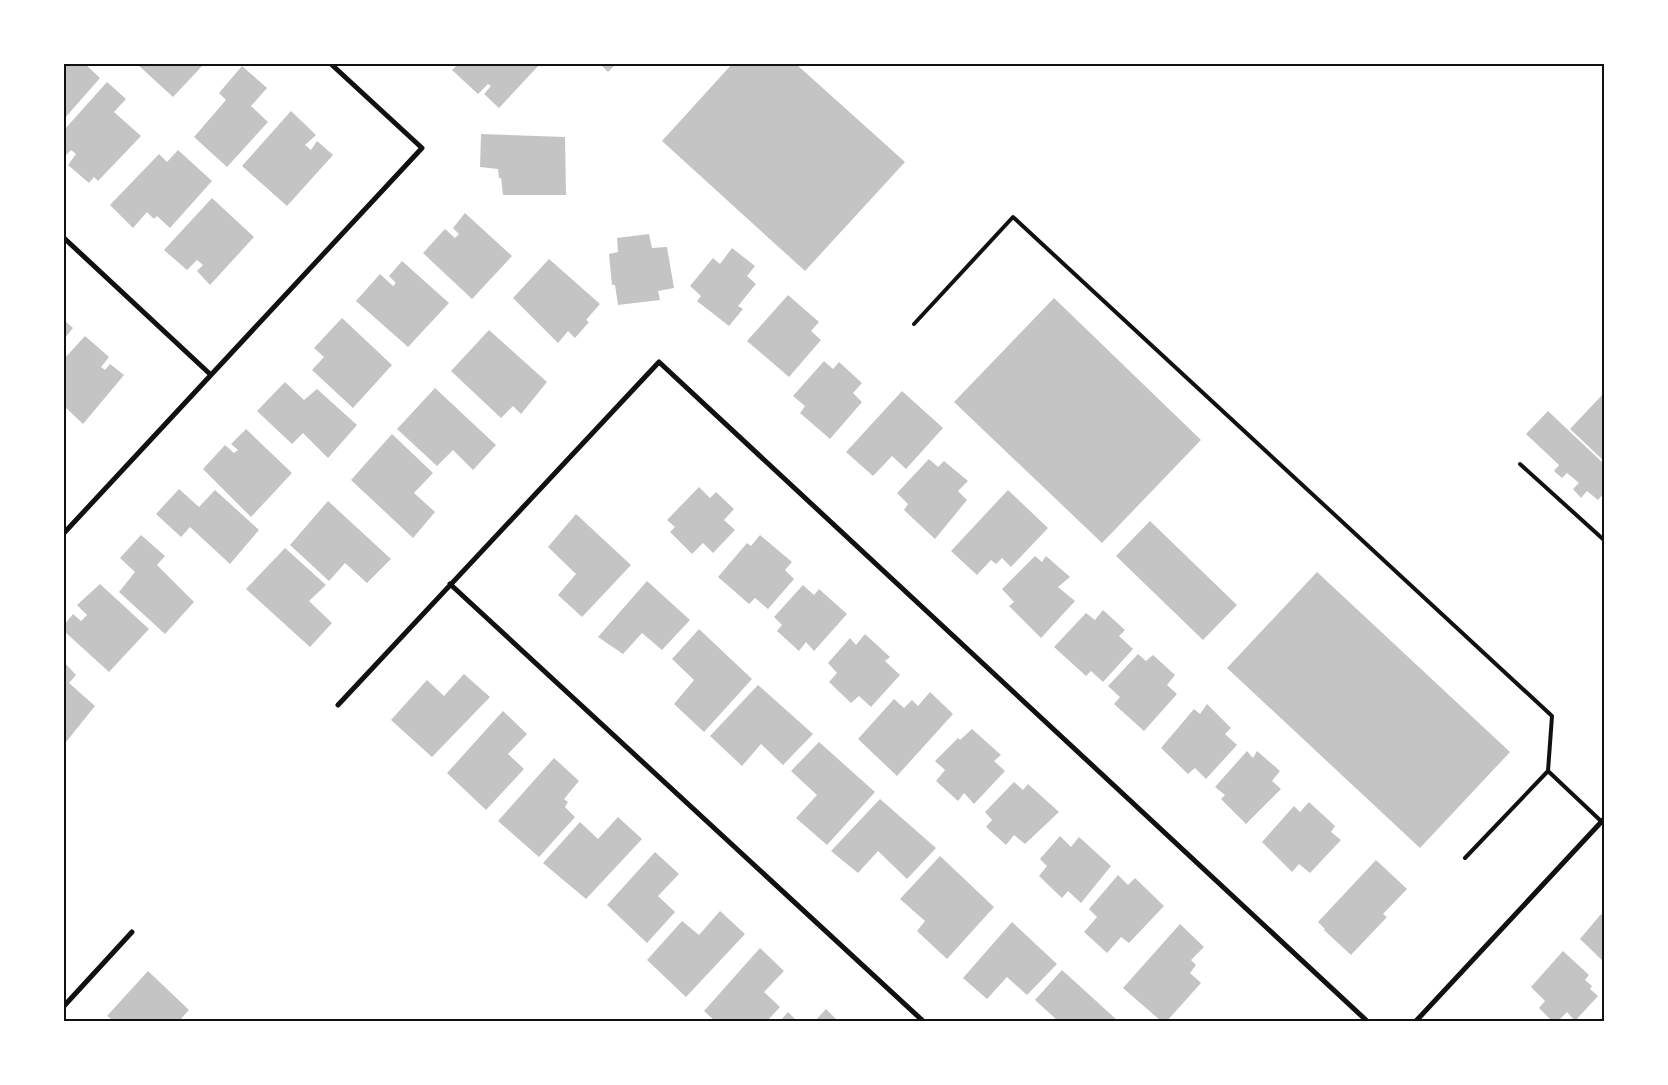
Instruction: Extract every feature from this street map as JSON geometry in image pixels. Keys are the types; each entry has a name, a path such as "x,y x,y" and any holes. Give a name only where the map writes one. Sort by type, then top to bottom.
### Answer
{"street":[{"path":"64,533 422,148 331,64"},
{"path":"64,238 211,375"},
{"path":"338,705 659,362 1367,1021"},
{"path":"450,584 923,1021"},
{"path":"1416,1021 1604,821"},
{"path":"64,1006 132,932"}],"lane":[{"path":"914,324 1013,217 1552,716 1548,771 1465,858"},
{"path":"1520,464 1604,540"},
{"path":"1548,771 1604,821"}],"building":[{"path":"64,64 85,64 100,78 64,119"},
{"path":"137,64 204,64 173,97"},
{"path":"458,64 540,64 499,108 484,94 491,86 488,84 478,94 452,70"},
{"path":"600,64 616,64 608,72"},
{"path":"732,64 796,64 905,162 805,271 662,141"},
{"path":"242,66 267,88 251,106 268,122 227,167 194,137 226,100 219,93"},
{"path":"107,82 126,99 114,112 141,136 98,181 94,177 89,183 68,165 76,154 71,150 64,157 64,130"},
{"path":"291,111 316,135 305,145 311,150 317,141 333,155 287,206 242,166"},
{"path":"481,134 565,137 566,195 503,195 498,169 480,167"},
{"path":"178,150 212,181 170,228 157,216 154,219 147,212 133,228 110,205 159,154 167,162"},
{"path":"212,198 254,237 210,285 197,271 203,265 197,260 187,270 164,250"},
{"path":"465,213 512,256 472,299 423,253 445,229 455,238 459,234 453,228"},
{"path":"649,234 652,248 667,247 674,288 658,291 660,300 618,305 615,285 612,285 609,254 618,252 617,238"},
{"path":"732,248 755,266 747,276 756,284 738,306 743,309 729,326 697,301 701,296 690,286 713,258 720,264"},
{"path":"549,259 600,304 586,320 589,322 575,338 568,331 558,343 513,298"},
{"path":"402,261 449,303 408,347 356,301 380,274 393,286 396,283 389,276"},
{"path":"788,295 819,322 811,331 821,340 789,377 747,341"},
{"path":"1054,298 1201,440 1102,543 954,402"},
{"path":"342,318 392,365 353,408 312,370 324,357 314,348"},
{"path":"64,320 73,328 64,339"},
{"path":"489,330 547,382 521,414 513,406 501,418 451,371"},
{"path":"85,336 109,357 101,367 105,370 110,364 124,375 83,424 64,406 64,359"},
{"path":"824,361 833,369 839,362 862,383 853,393 862,402 830,439 800,413 805,406 793,396"},
{"path":"285,382 304,400 317,389 357,425 328,458 303,433 292,444 257,411"},
{"path":"435,388 496,445 473,470 453,450 437,466 397,429"},
{"path":"902,391 943,428 906,469 892,456 873,476 846,452"},
{"path":"1604,393 1604,461 1570,429"},
{"path":"1548,411 1604,464 1604,493 1598,500 1587,491 1581,498 1573,489 1579,483 1567,473 1562,478 1554,471 1559,465 1526,434"},
{"path":"246,429 292,473 251,517 203,469 225,445 234,453 238,450 231,444"},
{"path":"392,434 433,473 414,493 435,512 413,538 351,480"},
{"path":"929,459 938,467 944,461 968,481 958,491 967,500 935,539 904,510 908,504 897,493"},
{"path":"699,487 710,498 716,492 734,509 724,520 735,530 713,553 703,543 692,554 670,532 675,527 667,520"},
{"path":"179,489 199,507 215,490 259,530 230,564 190,527 181,537 156,514"},
{"path":"1008,490 1048,528 1011,567 1002,558 996,564 991,560 977,575 951,551"},
{"path":"328,501 391,559 367,583 345,563 329,581 290,545"},
{"path":"576,514 631,565 582,617 558,595 576,574 548,547"},
{"path":"1150,521 1237,605 1203,640 1116,556"},
{"path":"141,535 165,556 157,565 194,602 165,634 119,592 135,572 120,558"},
{"path":"760,535 792,562 785,570 794,579 768,609 755,598 749,604 718,577 747,543 751,546"},
{"path":"285,548 326,585 309,601 332,623 310,647 246,589"},
{"path":"1035,556 1042,562 1046,556 1070,577 1058,587 1075,601 1041,638 1009,606 1014,602 1002,589"},
{"path":"1317,572 1510,752 1420,848 1227,668"},
{"path":"647,581 690,620 662,650 642,633 623,654 598,637"},
{"path":"100,584 149,629 109,672 64,631 64,625 73,614 81,621 87,615 77,605"},
{"path":"803,585 814,595 819,589 847,614 814,651 806,642 799,651 777,631 782,625 774,617"},
{"path":"1103,610 1125,630 1119,636 1133,649 1103,682 1091,671 1086,676 1054,647 1086,613 1095,620"},
{"path":"699,629 752,679 704,732 674,704 694,680 672,659"},
{"path":"865,634 890,657 885,661 900,675 871,707 859,696 851,703 829,682 837,673 828,663 850,638 856,645"},
{"path":"1138,654 1146,661 1153,655 1175,675 1167,685 1177,694 1144,731 1114,704 1120,697 1108,686"},
{"path":"64,662 76,675 69,683 95,706 66,742 64,740"},
{"path":"464,674 490,697 432,757 391,720 427,680 444,696"},
{"path":"758,685 813,734 783,765 761,744 742,766 710,736"},
{"path":"930,692 953,714 897,776 858,739 894,699 904,708 912,700 918,706"},
{"path":"1207,704 1231,728 1225,734 1237,745 1206,779 1195,768 1188,774 1161,748 1194,709 1200,714"},
{"path":"503,711 527,734 508,754 524,769 486,810 447,773"},
{"path":"972,729 1001,755 994,761 1005,771 974,804 964,793 958,801 936,781 945,770 935,761 958,738 960,740"},
{"path":"819,742 875,792 827,845 796,818 817,795 791,771"},
{"path":"1247,751 1253,758 1257,751 1280,771 1272,781 1281,789 1246,824 1221,799 1225,795 1215,787"},
{"path":"554,758 579,781 564,799 568,802 565,807 575,817 539,857 498,821"},
{"path":"1014,782 1023,790 1028,784 1059,812 1025,844 1014,835 1006,845 986,827 992,820 985,812"},
{"path":"880,799 936,848 907,879 878,851 858,873 831,851"},
{"path":"1309,802 1335,826 1331,832 1341,840 1310,873 1299,864 1292,872 1262,842 1294,806 1300,812"},
{"path":"618,817 642,839 586,899 543,863 580,822 598,839"},
{"path":"1060,836 1071,847 1079,837 1111,866 1081,903 1068,891 1062,898 1039,876 1047,866 1040,859"},
{"path":"655,852 679,874 658,896 675,912 647,943 607,905"},
{"path":"940,856 994,907 947,959 917,931 925,921 900,899"},
{"path":"1376,860 1407,889 1383,914 1387,917 1351,955 1318,922"},
{"path":"1118,875 1128,885 1135,878 1164,906 1129,943 1121,937 1107,953 1084,932 1097,917 1089,909"},
{"path":"720,911 745,934 686,997 647,960 682,921 699,935"},
{"path":"1601,914 1604,917 1604,962 1580,939"},
{"path":"1012,922 1057,964 1027,995 1007,977 987,999 963,978"},
{"path":"1180,924 1204,947 1191,960 1196,965 1190,973 1201,983 1167,1021 1161,1021 1123,988"},
{"path":"760,948 784,971 764,992 780,1007 767,1021 715,1021 704,1011"},
{"path":"1563,951 1589,975 1585,980 1592,986 1590,989 1598,996 1575,1021 1567,1012 1558,1021 1552,1021 1539,1008 1545,1001 1531,987"},
{"path":"1062,970 1117,1020 1058,1021 1035,1000"},
{"path":"148,971 189,1010 179,1021 114,1021 107,1016"},
{"path":"826,1009 838,1021 815,1021"},
{"path":"788,1012 797,1021 780,1021"}]}
